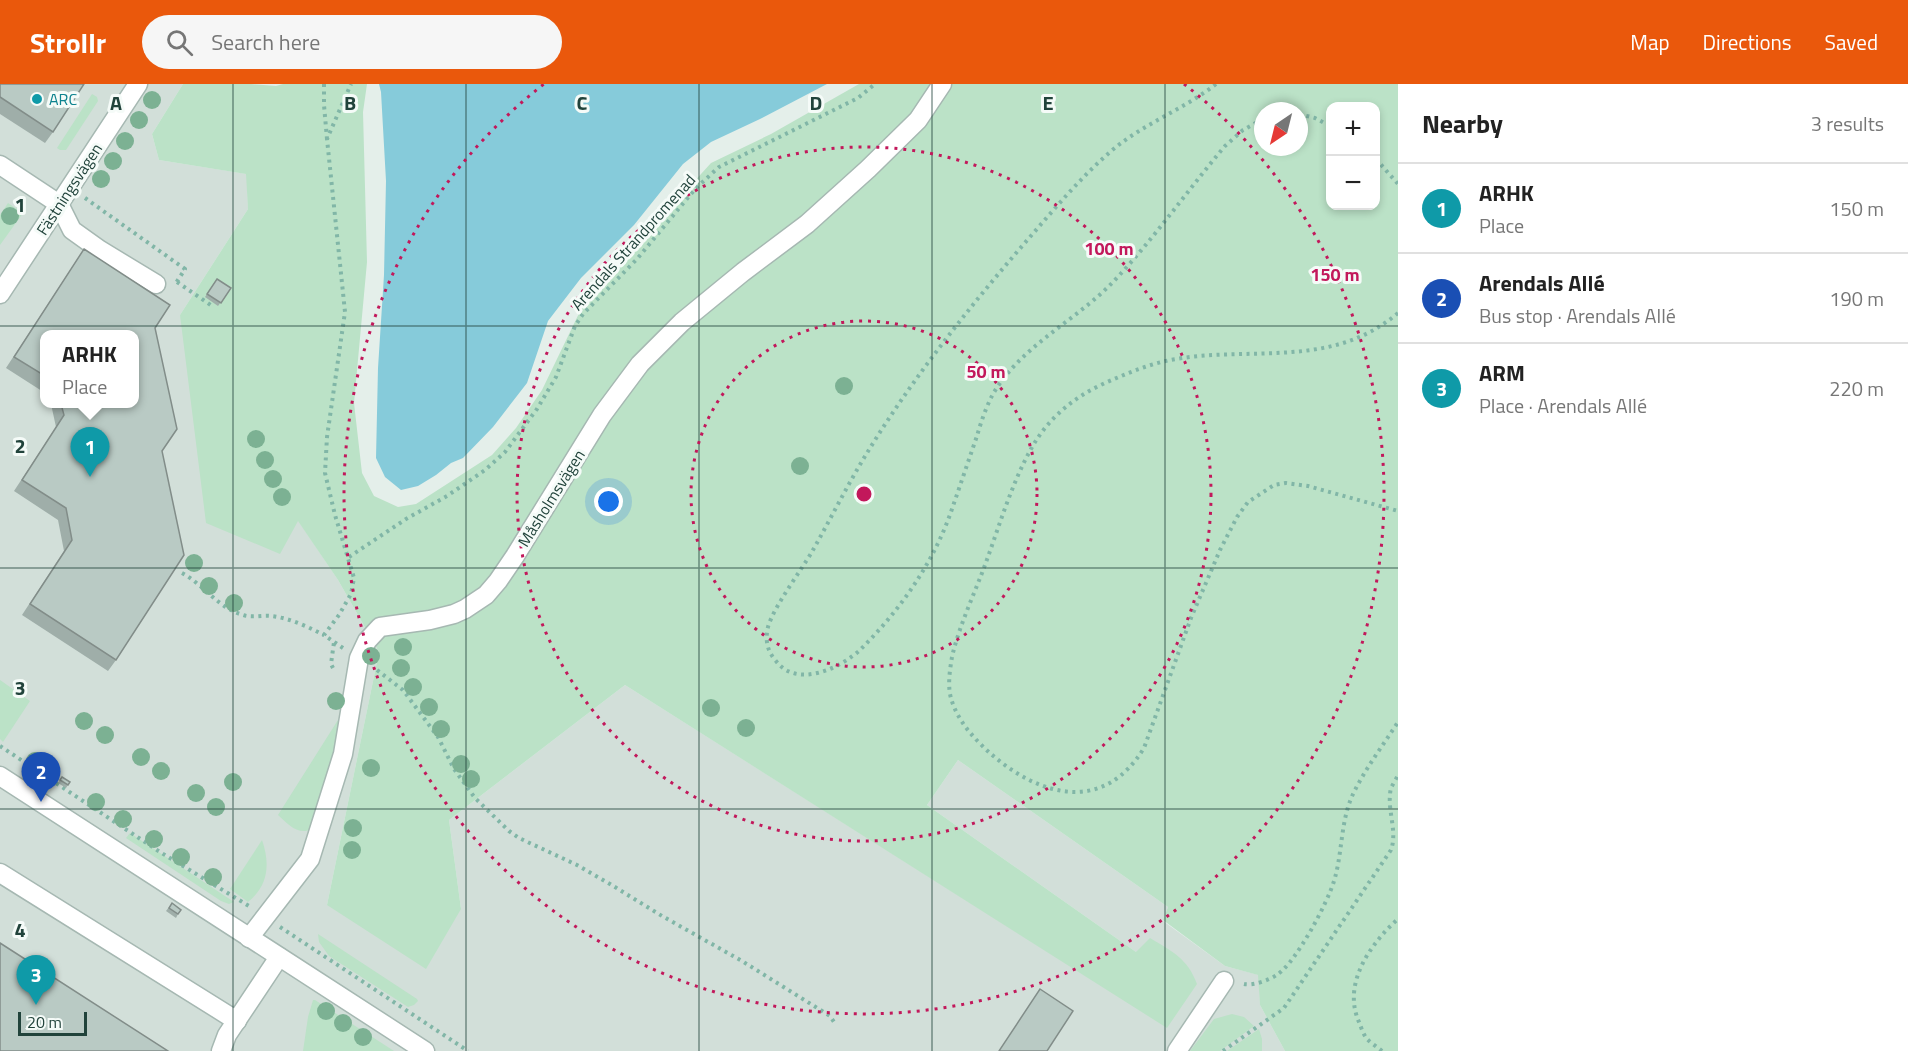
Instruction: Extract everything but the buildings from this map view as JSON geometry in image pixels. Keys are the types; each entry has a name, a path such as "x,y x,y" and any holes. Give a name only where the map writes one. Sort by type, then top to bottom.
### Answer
{"street":[{"name":"Fästningsvägen","path":"0,294 138,84"},
{"name":"Måsholmsvägen","path":"249,938 310,859 343,754 359,658 367,641 380,627 430,621 454,614 486,595 515,556 602,415 640,364 691,315 807,224 868,169 918,120 942,84"},
{"path":"0,165 59,204 72,230 100,250 163,287"},
{"path":"0,776 425,1051"},
{"path":"0,873 237,1020"},
{"path":"220,1051 227,1035 279,957"},
{"path":"1177,1051 1224,981"}],"path":[{"path":"324,84 327,140 345,312 327,437 325,473 354,578 351,594 324,635"},
{"path":"327,140 351,84"},
{"name":"Arendals Strandpromenad","path":"349,556 447,496 485,470 505,452 537,409 556,377 575,326 583,314 638,259 696,188 719,166 858,99 875,84"},
{"path":"1216,84 1135,133 1111,151 1058,205 953,330 868,452 771,620 766,644 780,668 792,674 827,670 855,655 884,625 913,586 938,541 951,512 993,394 1023,357 1112,283 1226,146 1243,130 1254,124"},
{"path":"1308,116 1326,124"},
{"path":"1380,164 1398,184"},
{"path":"74,182 88,202 185,269 177,282 163,287"},
{"path":"177,282 212,306"},
{"path":"1398,314 1373,332 1343,344 1291,353 1177,359 1150,365 1088,391 1053,417 1030,449 958,638 949,675 954,707 973,736 1003,765 1021,777 1038,786 1074,793 1102,786 1125,772 1144,748 1195,608 1220,550 1248,502 1274,485 1286,483 1308,486 1398,511"},
{"path":"182,573 195,580 204,592 243,615 273,616 304,625 334,641 385,675 403,690 438,737 454,769 475,798 509,831 577,865 742,961 830,1016 836,1026"},
{"path":"333,668 331,664 334,641"},
{"path":"1224,981 1250,986 1278,974 1293,957 1323,906 1334,881 1345,814 1354,792 1398,722"},
{"path":"0,746 468,1051"},
{"path":"1223,1051 1284,1008 1391,850 1396,836 1391,805 1392,788 1398,775"},
{"path":"1382,1051 1366,1038 1357,1017 1353,990 1370,952 1398,919"}],"shaded area":[{"path":"0,84 183,84 152,134 159,160 247,174 248,209 180,315 298,520 338,580 379,652 327,905 461,909 449,820 625,685 1167,1027 1136,952 927,805 958,760 1168,907 1163,921 1225,966 1259,975 1260,1005 1285,1051 0,1051"}],"green space":[{"path":"183,84 276,86 283,84 367,84 363,112 367,262 354,403 362,473 374,496 398,507 416,504 492,455 516,428 542,390 584,303 711,163 771,134 859,84 1398,84 1398,1051 1285,1051 1260,1005 1258,975 1225,966 1163,920 1168,907 958,760 927,805 1136,952 1150,938 1172,952 1189,968 1197,984 1167,1028 625,685 449,820 461,909 426,969 327,905 379,652 338,580 298,521 280,554 206,523 180,315 248,209 246,174 159,160 152,134"},
{"path":"92,94 97,97 98,101 66,150 60,150 57,148"},
{"path":"8,203 23,213 0,245 0,215"},
{"path":"0,680 30,701 3,742 0,739"},
{"path":"343,712 323,795 312,829 298,830 278,815"},
{"path":"130,833 234,902 229,904 221,901 126,838"},
{"path":"262,840 267,865 266,873 260,888 248,902 230,889"},
{"path":"318,934 418,1001 408,1007 329,956 319,942"},
{"path":"313,1000 315,1000 394,1051 303,1051"},
{"path":"1232,1014 1244,1017 1254,1026 1220,1051 1190,1051 1214,1019"},
{"path":"1259,1029 1262,1051 1227,1051"}],"water":[{"path":"379,84 827,84 711,142 683,164 634,225 581,278 548,321 527,383 493,427 463,458 451,463 418,486 401,490 385,477 376,458 386,181"}],"place":[{"name":"ARC","path":"37,99"},
{"name":"ARHK","path":"90,477"},
{"name":"Arendals Allé","path":"41,802"},
{"name":"ARM","path":"36,1005"}]}
